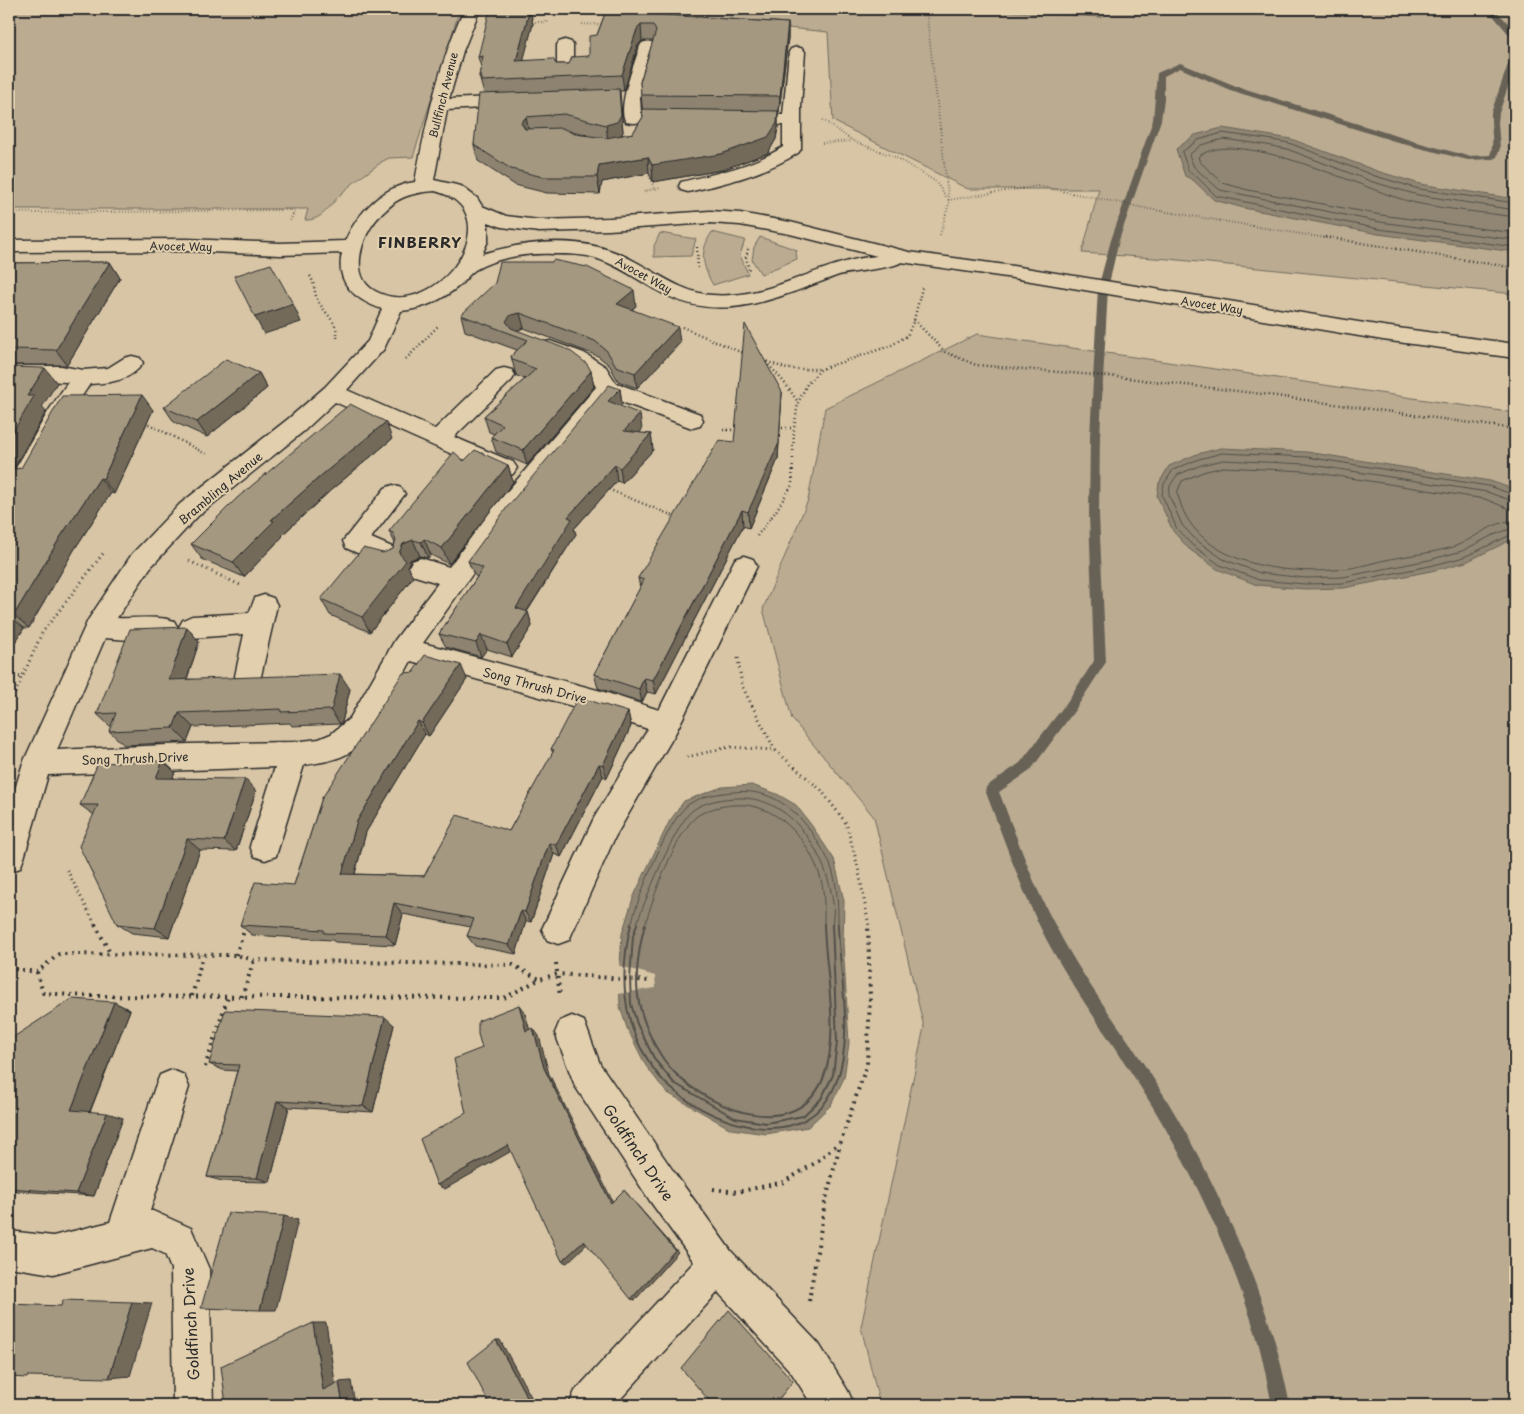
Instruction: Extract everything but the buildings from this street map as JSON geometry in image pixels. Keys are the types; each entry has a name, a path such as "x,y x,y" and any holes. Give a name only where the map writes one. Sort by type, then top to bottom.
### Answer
{"street":[{"name":"Bullfinch Avenue","path":"424,185 439,105 457,40 472,9"},
{"path":"566,45 566,84"},
{"path":"627,144 634,132 632,118 624,98 648,46"},
{"path":"688,186 742,175 792,149 797,52"},
{"path":"439,105 536,100"},
{"path":"632,118 696,117"},
{"path":"725,118 793,120"},
{"path":"424,185 452,189 468,199 478,211 478,241 474,255 456,279 428,298 408,305 393,306 377,302 362,292 354,278 350,262 353,247 362,226 376,208 396,192 424,185"},
{"name":"Avocet Way","path":"478,211 502,220 538,226 609,224 710,217 740,218 909,258 1013,272 1383,333 1515,351"},
{"name":"Avocet Way","path":"9,246 187,245 280,249 353,247"},
{"name":"Avocet Way","path":"466,267 506,253 538,248 586,251 604,254 617,260 664,288 680,295 713,302 744,302 777,293 852,265 909,258"},
{"name":"Brambling Avenue","path":"9,858 37,763 97,627 141,561 189,510 296,425 333,392 377,344 393,306"},
{"path":"532,341 574,357 596,368 604,378 606,388 692,420"},
{"path":"9,373 61,373 83,377 113,375 132,363"},
{"path":"438,440 504,374"},
{"path":"9,478 24,476 57,415 83,377"},
{"name":"Song Thrush Drive","path":"37,763 180,756 293,754 319,752 341,743 360,726 404,648 454,578 537,470 606,388"},
{"path":"333,392 438,440 537,470"},
{"path":"390,557 355,541 393,494"},
{"path":"558,929 604,828 666,724 744,566"},
{"path":"421,568 454,578"},
{"path":"192,627 262,614 248,676"},
{"path":"97,627 139,630 165,628"},
{"name":"Song Thrush Drive","path":"404,648 452,663 631,711 666,724"},
{"path":"264,846 293,754"},
{"name":"Goldfinch Drive","path":"572,1033 588,1074 663,1188 718,1264 805,1358 834,1405"},
{"path":"124,1236 172,1087"},
{"name":"Goldfinch Drive","path":"9,1249 53,1255 153,1229 178,1241 190,1269 193,1405"},
{"path":"589,1405 718,1264"}],"path":[{"path":"926,9 948,202 938,240"},
{"path":"792,149 822,143 853,141 896,157 925,174 942,189 948,202"},
{"path":"627,144 638,148 654,188"},
{"path":"948,202 1038,186 1149,209 1515,268"},
{"path":"9,213 295,210 289,223"},
{"path":"710,217 695,249 699,276 713,302"},
{"path":"763,222 749,246 746,256 748,268 757,278 777,293"},
{"path":"759,359 787,369 821,369 890,346 907,336 914,320 918,298 925,283"},
{"path":"914,320 945,352 976,365 1118,377 1271,395 1515,429"},
{"path":"674,322 690,331 752,356"},
{"path":"766,362 784,382 798,403"},
{"path":"744,566 751,544 776,511 792,485 794,428 798,403 806,384 821,369"},
{"path":"113,375 124,411 206,454"},
{"path":"692,420 715,430 741,430"},
{"path":"773,428 794,428"},
{"path":"537,470 678,518"},
{"path":"188,561 255,593 262,614"},
{"path":"720,616 736,640 742,686 775,750 821,790 846,823 858,867 869,928 870,998 867,1064 841,1140 825,1202 810,1298 805,1358"},
{"path":"9,676 22,677"},
{"path":"640,768 728,747 775,750"},
{"path":"67,870 111,954"},
{"path":"236,955 247,920"},
{"path":"558,929 554,953 561,1003 572,1033"},
{"path":"15,969 37,972 59,954 236,955 254,960 513,965 540,979"},
{"path":"192,996 204,955"},
{"path":"242,997 254,960"},
{"path":"37,972 43,993 86,996 504,998 540,979 558,974 650,981"},
{"path":"663,1188 692,1186 737,1192 784,1182 815,1163 841,1140"}],"shaded area":[{"path":"9,9 460,9 413,157 389,158 383,161 357,180 321,215 311,220 305,220 308,209 9,209"},
{"path":"593,9 963,9 1102,17 1032,9 1515,9 1515,294 1169,259 1082,253 1099,189 968,189 833,121 828,32"},
{"path":"712,232 745,240 740,255 748,274 713,285 704,265 705,246"},
{"path":"660,233 696,239 691,256 654,257 654,246"},
{"path":"760,237 797,250 797,259 761,274 752,260 754,247"},
{"path":"977,334 1515,413 1515,1405 880,1405 861,1327 924,1027 874,817 792,719 763,609 808,500 825,408"}],"water":[{"path":"1222,128 1291,139 1377,171 1420,184 1515,199 1515,252 1378,234 1244,208 1214,200 1193,180 1185,176 1176,149 1195,135"},
{"path":"1221,448 1307,452 1490,481 1510,488 1515,492 1515,538 1466,562 1431,571 1344,588 1305,589 1257,585 1217,569 1189,549 1173,531 1157,496 1159,483 1169,466 1197,454"},
{"path":"752,785 777,794 796,805 834,859 844,901 843,943 849,1043 844,1078 831,1105 808,1127 766,1134 731,1129 666,1092 646,1066 627,1028 620,1007 619,979 622,934 633,898 669,822 684,801 722,787"}],"pier":[{"path":"617,965 655,976 656,988 617,994"}],"waterway":[{"path":"1492,9 1515,36"},
{"path":"1281,1405 1270,1354 1250,1293 1224,1229 1194,1165 1161,1104 1060,949 1040,911 992,790 1025,767 1071,706 1100,662 1094,515 1095,436 1103,288 1115,240 1157,120 1160,99 1160,75 1180,65 1233,88 1410,143 1468,158 1493,157 1496,144 1495,113 1515,55"}],"district":[{"name":"FINBERRY","path":"420,241"}]}
